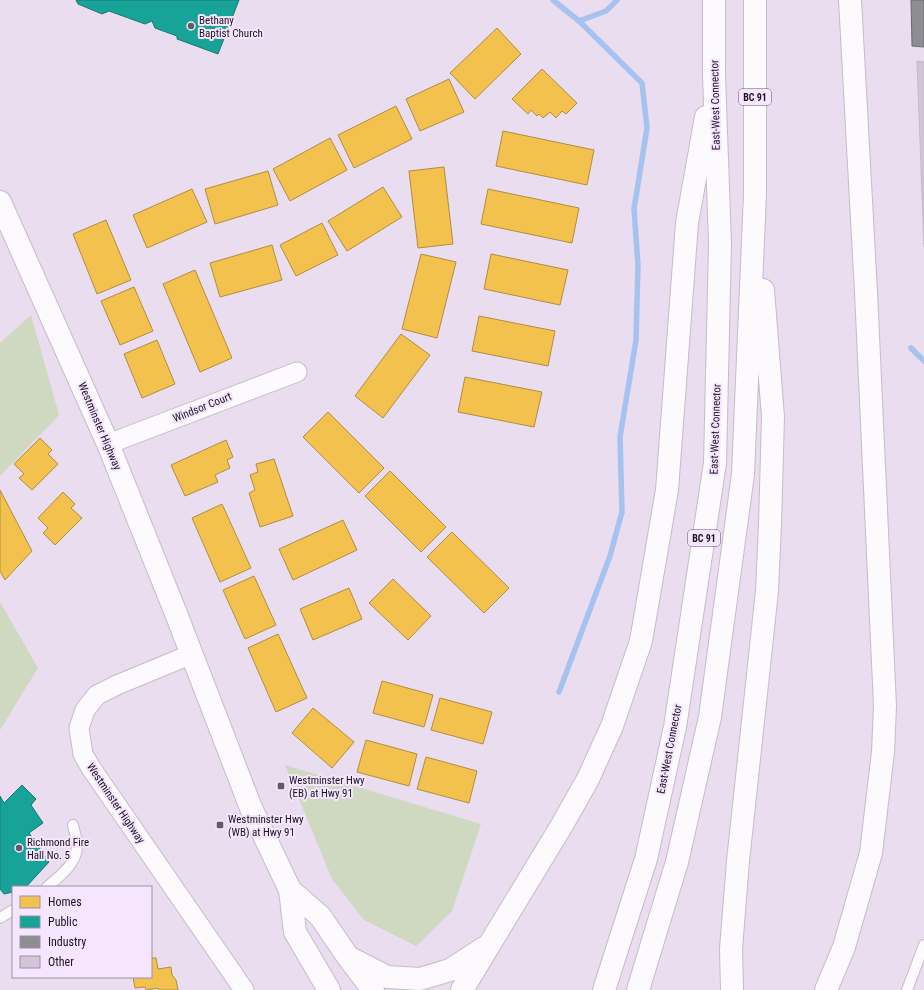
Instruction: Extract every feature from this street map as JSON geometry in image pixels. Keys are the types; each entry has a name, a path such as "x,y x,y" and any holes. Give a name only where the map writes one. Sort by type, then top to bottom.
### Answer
{"main road":[{"name":"East-West Connector","path":"604,990 646,859 675,727 715,463 720,244 714,75 714,0"},
{"name":"BC 91","path":"638,990 677,862 710,717 743,474 755,194 755,0"},
{"path":"826,990 844,947 871,853 883,752 885,706 867,308 850,0"},
{"path":"462,990 562,825 588,779 612,726 641,641 668,490 687,223 714,75"},
{"path":"732,990 731,949 738,861 767,591 770,524 773,418 755,194"},
{"name":"Westminster Highway","path":"0,202 108,444 192,654 251,808 290,890 295,932 329,990"},
{"name":"Westminster Highway","path":"290,890 320,916 373,990"},
{"path":"348,957 387,977 420,979 450,970 490,944"}],"street":[{"name":"Windsor Court","path":"108,444 297,372"},
{"name":"Westminster Highway","path":"192,654 123,682 97,695 85,710 80,728 84,754 91,768 244,990"}],"lane":[{"path":"48,886 66,871 74,857 77,845 73,825"},
{"path":"0,918 12,911"},
{"path":"907,990 924,945"}],"green space":[{"path":"31,315 59,415 0,476 0,343"},
{"path":"0,602 38,668 0,730"},
{"path":"285,765 481,824 452,911 416,946 364,920 332,879"}],"building: Homes":[{"path":"497,28 521,54 475,99 450,73"},
{"path":"542,69 577,103 566,114 562,111 556,118 550,112 543,118 539,114 537,116 531,110 528,114 512,99"},
{"path":"449,79 464,112 420,131 406,99"},
{"path":"396,106 412,139 354,168 338,135"},
{"path":"503,131 594,150 587,185 496,166"},
{"path":"330,138 347,170 290,201 273,169"},
{"path":"444,167 453,244 418,248 409,171"},
{"path":"268,171 278,205 215,224 205,189"},
{"path":"383,187 402,217 347,251 328,221"},
{"path":"192,189 207,222 147,248 133,215"},
{"path":"488,189 579,208 572,243 481,224"},
{"path":"106,220 131,280 97,294 73,234"},
{"path":"322,223 338,255 296,276 280,245"},
{"path":"272,245 282,280 220,297 210,263"},
{"path":"421,254 456,262 437,338 402,329"},
{"path":"491,254 568,270 560,305 484,289"},
{"path":"195,270 232,358 200,372 163,284"},
{"path":"134,287 153,331 120,345 101,301"},
{"path":"479,316 555,331 548,366 472,351"},
{"path":"401,334 430,355 383,418 355,396"},
{"path":"157,340 175,384 142,398 124,354"},
{"path":"465,377 542,392 534,427 458,412"},
{"path":"328,412 384,468 359,493 303,437"},
{"path":"40,438 52,450 48,454 58,464 32,490 19,478 24,474 14,464"},
{"path":"226,440 233,457 227,460 230,468 215,475 218,482 185,496 171,465"},
{"path":"274,459 293,516 260,527 249,493 255,490 250,475 258,472 256,464"},
{"path":"390,471 446,527 421,552 365,496"},
{"path":"0,490 32,551 5,580 0,571"},
{"path":"63,492 75,504 71,508 82,518 55,545 43,533 48,528 38,518"},
{"path":"222,504 251,568 220,582 192,518"},
{"path":"343,520 357,550 293,580 279,549"},
{"path":"452,532 509,588 484,613 427,557"},
{"path":"254,576 276,625 245,639 223,590"},
{"path":"393,579 431,616 408,640 369,603"},
{"path":"349,588 362,619 313,640 300,609"},
{"path":"278,634 307,698 276,712 248,648"},
{"path":"382,681 433,695 424,727 373,713"},
{"path":"440,698 492,712 483,744 431,730"},
{"path":"313,708 354,742 332,768 292,733"},
{"path":"366,740 417,754 409,786 357,772"},
{"path":"426,757 477,771 469,803 417,789"},
{"path":"152,958 156,958 158,969 171,967 172,975 176,980 178,990 159,990 158,988 146,990 145,987 135,988 133,978 152,978"}],"building: Public":[{"name":"Bethany Baptist Church","path":"76,0 239,0 218,54 177,39 177,36 155,28 152,21 145,24 109,11 102,14 78,4"},
{"name":"Richmond Fire Hall No. 5","path":"22,785 36,799 31,805 43,823 29,833 49,862 27,886 12,886 12,892 4,894 0,889 0,796 4,803"}],"building: Industry":[{"path":"911,0 924,0 924,47 912,46"}],"building: Other":[{"path":"917,61 924,62 924,247"}],"waterway":[{"path":"553,0 579,21 642,83 647,128 634,209 638,265 636,340 620,437 622,512 610,556 559,692"},
{"path":"579,21 606,11 617,0"},
{"path":"911,348 924,361"}],"place":[{"name":"Bethany Baptist Church","path":"191,26"},
{"name":"Westminster Hwy (EB) at Hwy 91","path":"281,786"},
{"name":"Westminster Hwy (WB) at Hwy 91","path":"220,825"},
{"name":"Richmond Fire Hall No. 5","path":"19,848"}]}
